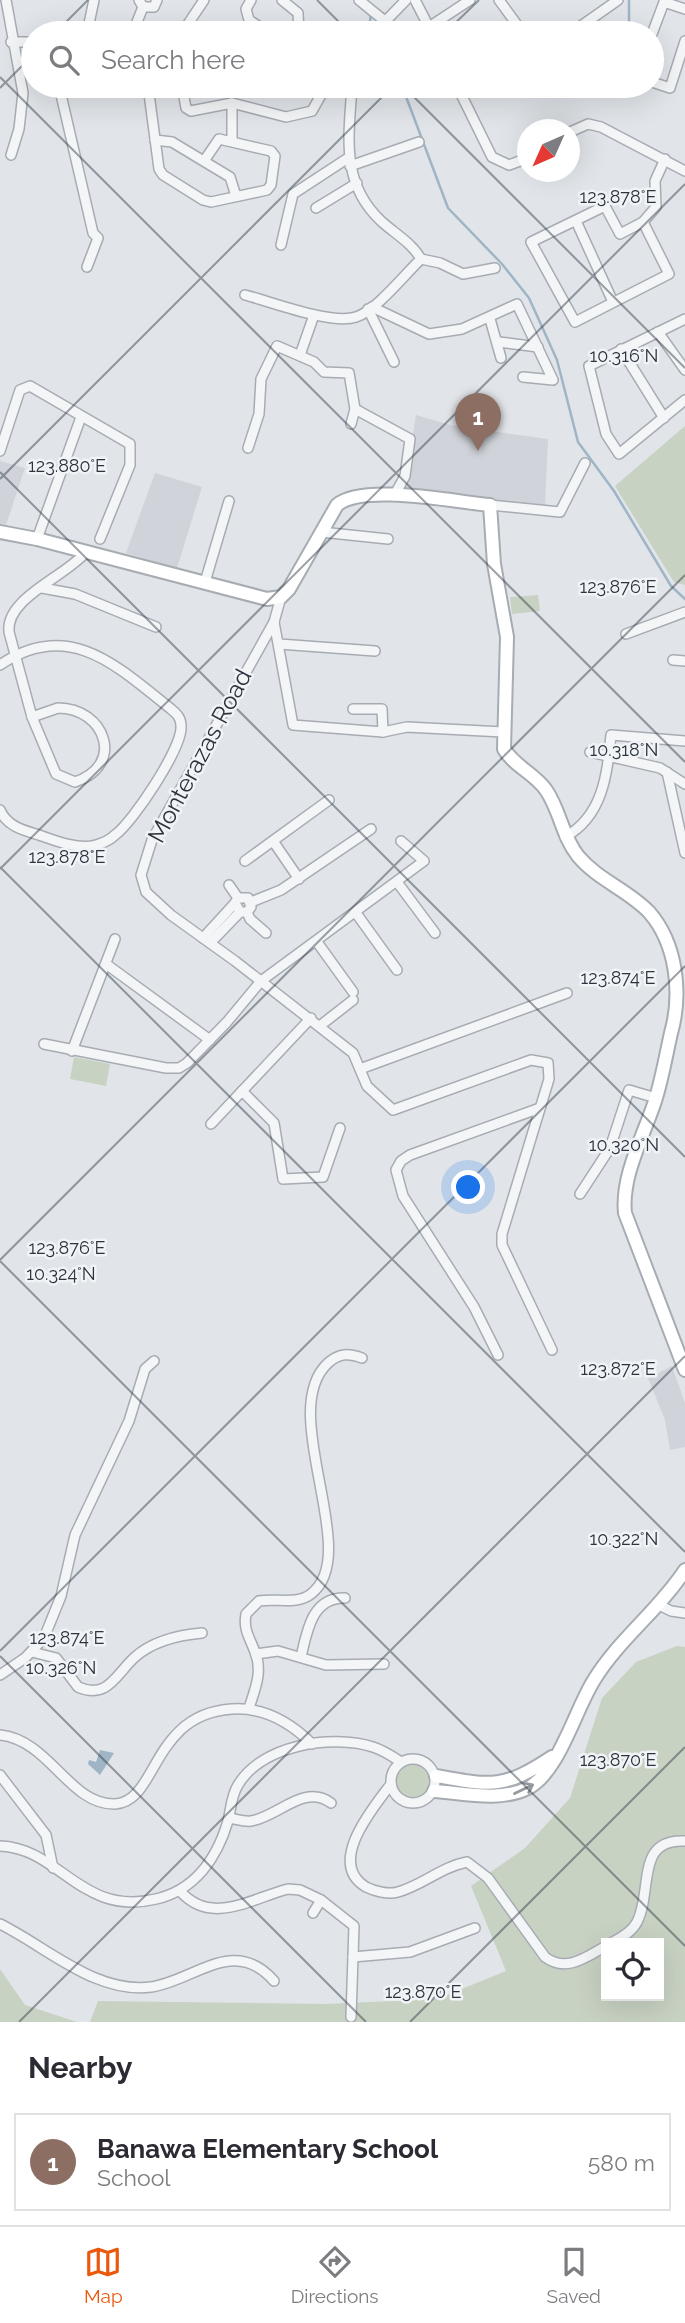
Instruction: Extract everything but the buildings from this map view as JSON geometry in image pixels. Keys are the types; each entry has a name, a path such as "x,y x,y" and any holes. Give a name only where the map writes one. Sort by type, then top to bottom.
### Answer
{"street":[{"path":"6,0 21,84"},
{"path":"90,21 94,0"},
{"path":"137,21 141,4 154,7 157,0"},
{"path":"193,21 204,0"},
{"path":"251,0 246,9 251,21"},
{"path":"282,0 298,13 298,21"},
{"path":"359,0 382,21"},
{"path":"386,21 406,0"},
{"path":"415,0 426,21"},
{"path":"443,21 470,0"},
{"path":"499,0 514,21"},
{"path":"589,21 618,0"},
{"path":"657,21 664,2 685,9"},
{"path":"664,86 670,88 685,41"},
{"path":"12,42 21,42"},
{"path":"11,155 19,129 22,98"},
{"path":"63,98 92,229 98,240 87,267"},
{"path":"150,98 163,175 203,200 267,190 271,185 275,156 271,150 219,139 204,161"},
{"path":"185,98 187,108 191,111 232,103 274,116 298,116 312,111 319,98"},
{"path":"352,98 349,162 357,183 379,219 416,250 421,259 440,263 463,274 495,268"},
{"path":"463,98 492,157 509,165 517,162"},
{"path":"232,103 232,140"},
{"path":"580,127 588,124 601,127 685,170"},
{"path":"155,140 167,139 230,177 236,196"},
{"path":"281,245 293,194 349,162 419,142"},
{"path":"643,222 669,274 575,322 531,242 605,206 620,234 643,222 656,206 655,181 665,159"},
{"path":"316,208 357,183"},
{"path":"576,221 613,302"},
{"path":"245,295 314,316 356,317 370,308 421,259"},
{"path":"370,308 429,334 462,329 516,304 553,380 523,377"},
{"path":"370,308 394,362"},
{"path":"300,355 314,316"},
{"path":"490,318 499,342 501,358"},
{"path":"685,319 589,366 606,434 619,454 685,400"},
{"path":"658,332 685,370"},
{"path":"499,342 538,347"},
{"path":"248,448 259,414 261,379 274,347 300,355 324,372 349,373 355,409 351,424"},
{"path":"621,349 664,418"},
{"path":"0,451 20,390 25,386 30,386 130,444 132,452 100,539"},
{"path":"355,409 406,436 405,476 394,496"},
{"path":"37,538 80,417"},
{"path":"0,532 37,538 267,599 281,597 297,577 337,505 345,499 356,495 394,496 560,512 585,463"},
{"path":"205,582 229,501"},
{"path":"489,505 494,564 507,637 504,749 508,756 544,787 565,837 592,871 649,913 671,958 677,980 677,999 656,1098 626,1186 625,1213 685,1370"},
{"path":"321,532 388,539"},
{"path":"32,717 64,708 93,722 104,735 106,745 99,764 84,779 75,782 56,774 32,717 9,632 9,617 16,606 87,551"},
{"path":"42,588 75,594 156,627"},
{"name":"Monterazas Road","path":"281,597 274,622 152,840 141,875 146,892 171,915 321,1025 353,1053 367,1086 388,1107 400,1111 531,1060 543,1060 548,1063 551,1073 540,1108"},
{"path":"626,634 685,612"},
{"path":"274,622 293,725 383,732 407,727 503,732"},
{"path":"279,643 375,651"},
{"path":"0,665 16,656 56,644 101,657 115,664 179,716 181,734 178,745 126,824 106,841 93,846 64,843 18,829 8,822 0,810"},
{"path":"673,660 685,661"},
{"path":"353,709 383,709 383,732"},
{"path":"565,837 582,826 594,811 602,792 611,735 685,741"},
{"path":"590,752 667,772 685,784"},
{"path":"667,772 685,853"},
{"path":"245,861 329,800"},
{"path":"207,941 246,909 299,879 371,829"},
{"path":"273,841 299,879"},
{"path":"44,1044 179,1068 210,1040 261,981 424,861 401,841"},
{"path":"397,883 435,933"},
{"path":"229,885 250,919 266,933"},
{"path":"207,941 237,900 248,898 246,909"},
{"path":"356,913 397,970"},
{"path":"72,1051 116,939"},
{"path":"317,942 353,996 321,1025"},
{"path":"107,964 210,1040"},
{"path":"360,1069 567,993"},
{"path":"211,1124 311,1018"},
{"path":"580,1194 610,1148 629,1090 656,1098"},
{"path":"242,1091 274,1123 283,1179 323,1177 340,1128"},
{"path":"540,1108 502,1234 502,1245 552,1350"},
{"path":"498,1355 474,1307 404,1196 396,1170 401,1161 410,1155 540,1108"},
{"path":"249,1708 258,1682 256,1654 244,1623 246,1614 258,1598 303,1599 312,1594 324,1576 327,1542 310,1417 314,1381 330,1360 349,1353 362,1358"},
{"path":"0,1675 32,1652 44,1638 57,1609 75,1535 129,1421 145,1369 153,1361"},
{"path":"434,1791 498,1796 515,1794 539,1781 603,1667 659,1605 685,1570"},
{"path":"301,1657 311,1619 328,1601 345,1598"},
{"path":"659,1605 671,1611 685,1613"},
{"path":"32,1652 56,1658 78,1687 96,1691 114,1682 135,1657 145,1650 172,1638 202,1633"},
{"path":"256,1654 278,1651 326,1665 384,1664"},
{"path":"0,1735 14,1736 33,1745 67,1780 90,1797 103,1803 118,1804 138,1791 170,1739 186,1723 211,1711 249,1708 280,1720 312,1744"},
{"path":"0,1846 26,1852 90,1892 120,1902 150,1901 180,1891 205,1870 229,1818 232,1797 248,1772 276,1754 312,1744 362,1744 401,1762 422,1760 436,1776 503,1783 530,1773 555,1755"},
{"path":"401,1762 393,1772 391,1784 352,1845 352,1873 359,1882 370,1889 397,1893 435,1872 467,1862 488,1878 545,1957 553,1963 561,1965 577,1962 601,1949"},
{"path":"0,1775 46,1835 53,1868"},
{"path":"391,1784 398,1798 407,1803 423,1802 434,1791 436,1776"},
{"path":"229,1818 256,1819 287,1804 316,1796 331,1803"},
{"path":"619,1938 631,1930 638,1920 652,1854 667,1842 685,1841"},
{"path":"180,1891 191,1903 215,1910 288,1889 300,1890 346,1917 354,1926 351,2017"},
{"path":"313,1913 320,1900"},
{"path":"0,1924 81,1971 113,1984 150,1987 223,1961 254,1965 274,1981"},
{"path":"353,1956 410,1952 475,1928"}],"shaded area":[{"path":"416,415 454,426 548,439 545,506 404,489"},
{"path":"0,461 25,468 6,525 0,524"},
{"path":"155,473 202,487 177,568 126,553"},
{"path":"672,1366 685,1403 685,1447 670,1450 665,1420 648,1378"}],"green space":[{"path":"685,426 685,585 674,582 615,486"},
{"path":"538,595 540,611 512,614 510,597"},
{"path":"74,1057 110,1064 106,1086 70,1079"},
{"path":"677,1646 685,1647 685,2022 90,2022 98,2001 325,2004 437,1999 506,1971 471,1886 525,1848 570,1798 602,1698 636,1662"},
{"path":"412,1762 425,1767 430,1780 425,1793 412,1798 399,1793 394,1780 399,1767"},
{"path":"0,1969 25,2005 77,2022 0,2022"}],"water":[{"path":"100,1750 114,1753 100,1775 88,1764 89,1760 96,1762"}],"waterway":[{"path":"629,0 629,21"},
{"path":"370,21 371,13"},
{"path":"407,98 448,208 502,264 529,298 557,360 578,442 614,491 671,586 685,599"}],"place":[{"name":"Banawa Elementary School","path":"478,451"}]}
